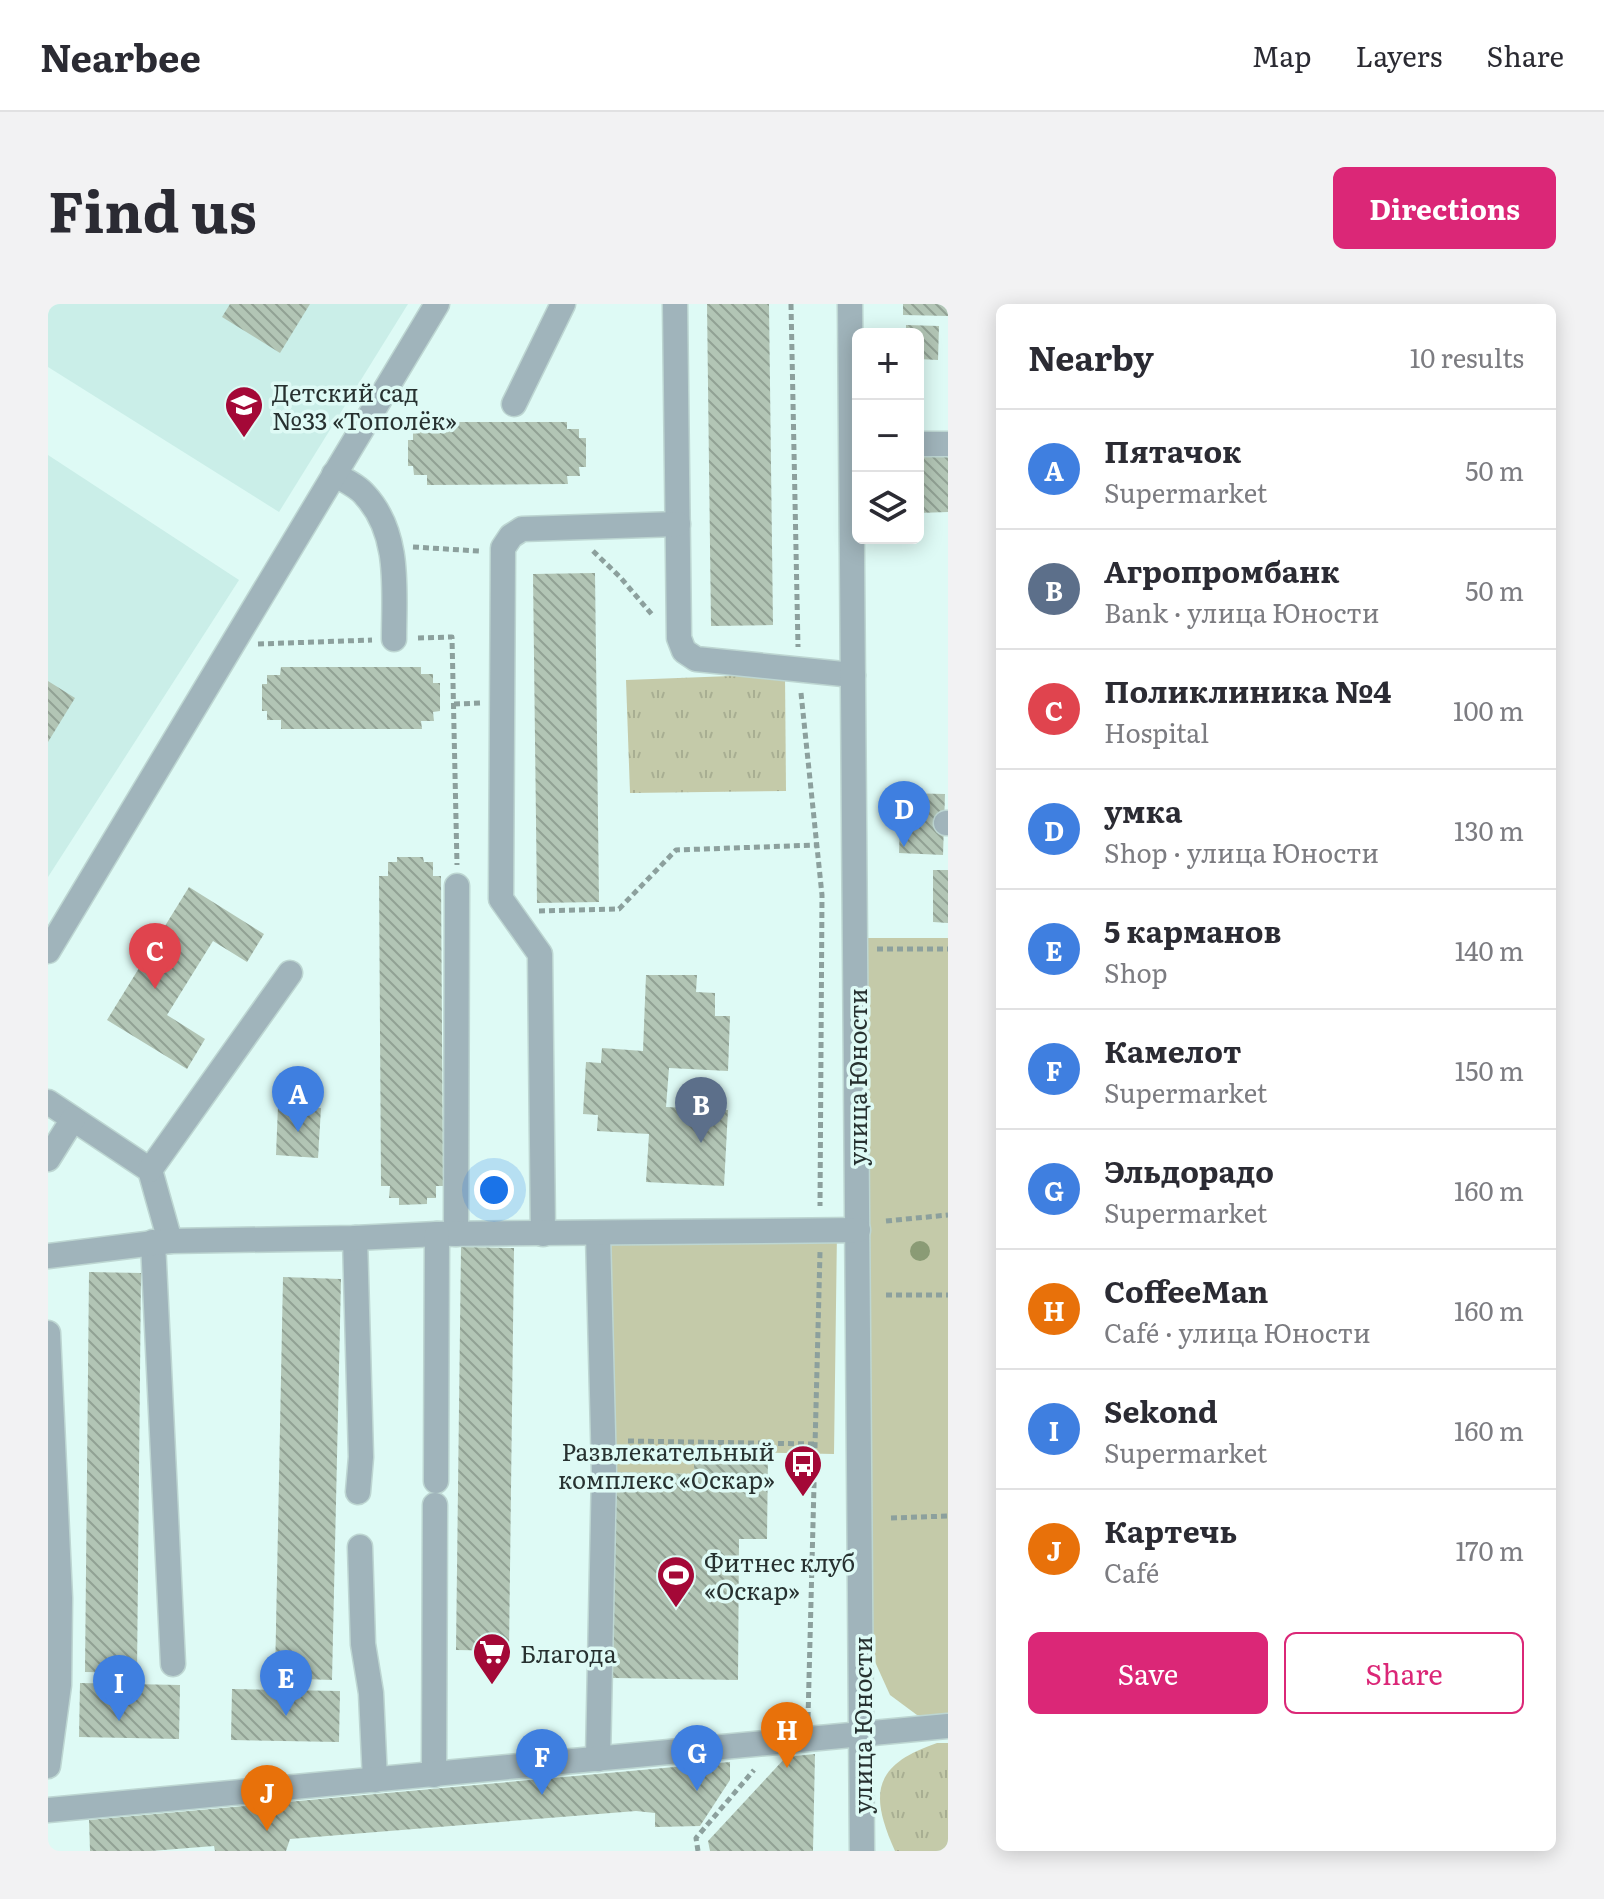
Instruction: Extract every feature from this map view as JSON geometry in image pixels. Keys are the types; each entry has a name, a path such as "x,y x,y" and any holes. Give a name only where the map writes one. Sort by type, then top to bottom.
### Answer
{"street":[{"path":"48,951 437,304"},
{"path":"514,404 563,304"},
{"path":"675,304 679,638 684,651 696,659 853,675"},
{"name":"улица Юности","path":"850,304 853,400"},
{"path":"924,444 948,444"},
{"name":"улица Юности","path":"855,472 853,675 862,1851"},
{"path":"334,474 365,494 386,526 394,564 394,639"},
{"path":"543,1234 540,954 501,899 503,552 511,536 522,529 678,524"},
{"path":"434,1775 436,1493 457,886"},
{"path":"173,1664 161,1241 150,1170 290,973"},
{"path":"48,1102 150,1170"},
{"path":"48,1159 73,1119"},
{"path":"48,1256 161,1241 447,1234 858,1230"},
{"path":"598,1234 603,1441 598,1759"},
{"path":"355,1238 361,1457 358,1492"},
{"path":"48,1333 60,1598 48,1766"},
{"path":"360,1547 363,1644 371,1693 375,1780"},
{"path":"48,1810 948,1726"}],"path":[{"path":"791,304 799,669 822,895 820,1231 807,1738"},
{"path":"391,546 503,552"},
{"path":"592,550 620,577 648,612 679,638"},
{"path":"293,643 452,637 457,886"},
{"path":"510,912 619,909 676,850 817,845"},
{"path":"855,949 948,949"},
{"path":"886,1221 948,1215"},
{"path":"886,1295 948,1295"},
{"path":"603,1441 815,1444"},
{"path":"891,1518 948,1516"},
{"path":"698,1851 696,1838 761,1762"}],"shaded area":[{"name":"Детский сад №33 «Тополёк»","path":"48,304 408,304 279,512 48,367"},
{"path":"48,455 239,580 48,877"}],"green space":[{"path":"785,674 786,791 630,793 626,680"},
{"path":"865,938 948,938 948,1715 917,1715 890,1695 871,1653"},
{"path":"837,1231 834,1454 694,1451 694,1474 604,1472 598,1234"},
{"path":"937,1743 948,1743 948,1851 895,1851 882,1813 882,1784 900,1761"}],"building":[{"path":"230,304 310,304 280,353 222,317"},
{"path":"707,304 769,304 773,625 711,626"},
{"path":"903,304 948,304 948,316 903,315"},
{"path":"906,325 939,326 938,360 924,359 924,328 906,328"},
{"path":"427,422 567,422 567,429 579,429 579,438 586,438 586,467 579,467 580,476 567,476 568,484 427,485 427,475 414,475 413,466 408,466 408,440 413,440 413,430 427,430"},
{"path":"924,455 948,455 948,512 924,513"},
{"path":"595,573 599,902 537,903 533,574"},
{"path":"281,667 421,667 421,674 433,674 433,683 440,683 440,711 433,712 434,721 421,721 422,729 281,729 281,720 267,720 267,711 262,711 262,684 267,684 267,675 280,675"},
{"path":"48,681 75,698 48,742"},
{"path":"901,793 945,794 943,855 899,853"},
{"path":"397,857 423,857 424,862 433,862 433,876 441,876 443,1186 436,1186 436,1198 427,1198 427,1204 399,1205 399,1198 389,1198 390,1186 381,1186 379,876 388,876 388,862 397,862"},
{"path":"933,870 948,870 948,923 933,922"},
{"path":"189,887 264,934 247,962 213,941 167,1015 205,1039 187,1069 107,1020"},
{"path":"646,975 697,975 696,992 715,993 715,1016 730,1016 728,1071 669,1068 666,1107 728,1110 724,1186 646,1182 649,1134 597,1131 598,1115 583,1114 586,1062 601,1063 602,1048 643,1051"},
{"path":"278,1106 321,1108 318,1158 276,1155"},
{"path":"461,1247 514,1248 509,1651 456,1650"},
{"path":"89,1272 141,1273 137,1673 85,1672"},
{"path":"283,1277 341,1279 332,1680 275,1678"},
{"name":"Фитнес клуб «Оскар»","path":"694,1451 768,1452 767,1539 739,1539 738,1680 613,1678 615,1472 694,1474"},
{"path":"80,1683 180,1685 179,1739 79,1737"},
{"path":"232,1689 340,1691 339,1742 231,1740"},
{"path":"815,1754 813,1851 710,1851 708,1841 786,1757"},
{"path":"730,1762 730,1780 700,1826 655,1827 655,1813 636,1811 290,1839 286,1851 215,1851 214,1846 151,1851 90,1851 89,1820"}],"place":[{"name":"Детский сад №33 «Тополёк»","path":"244,439"},
{"name":"умка","path":"904,847"},
{"name":"Поликлиника №4","path":"155,989"},
{"name":"Пятачок","path":"298,1132"},
{"name":"Агропромбанк","path":"701,1143"},
{"name":"Развлекательный комплекс «Оскар»","path":"803,1498"},
{"name":"Фитнес клуб «Оскар»","path":"676,1609"},
{"name":"Благода","path":"492,1686"},
{"name":"5 карманов","path":"286,1716"},
{"name":"Sekond","path":"119,1721"},
{"name":"CoffeeMan","path":"787,1768"},
{"name":"Эльдорадо","path":"697,1791"},
{"name":"Камелот","path":"542,1795"},
{"name":"Картечь","path":"267,1831"}]}
